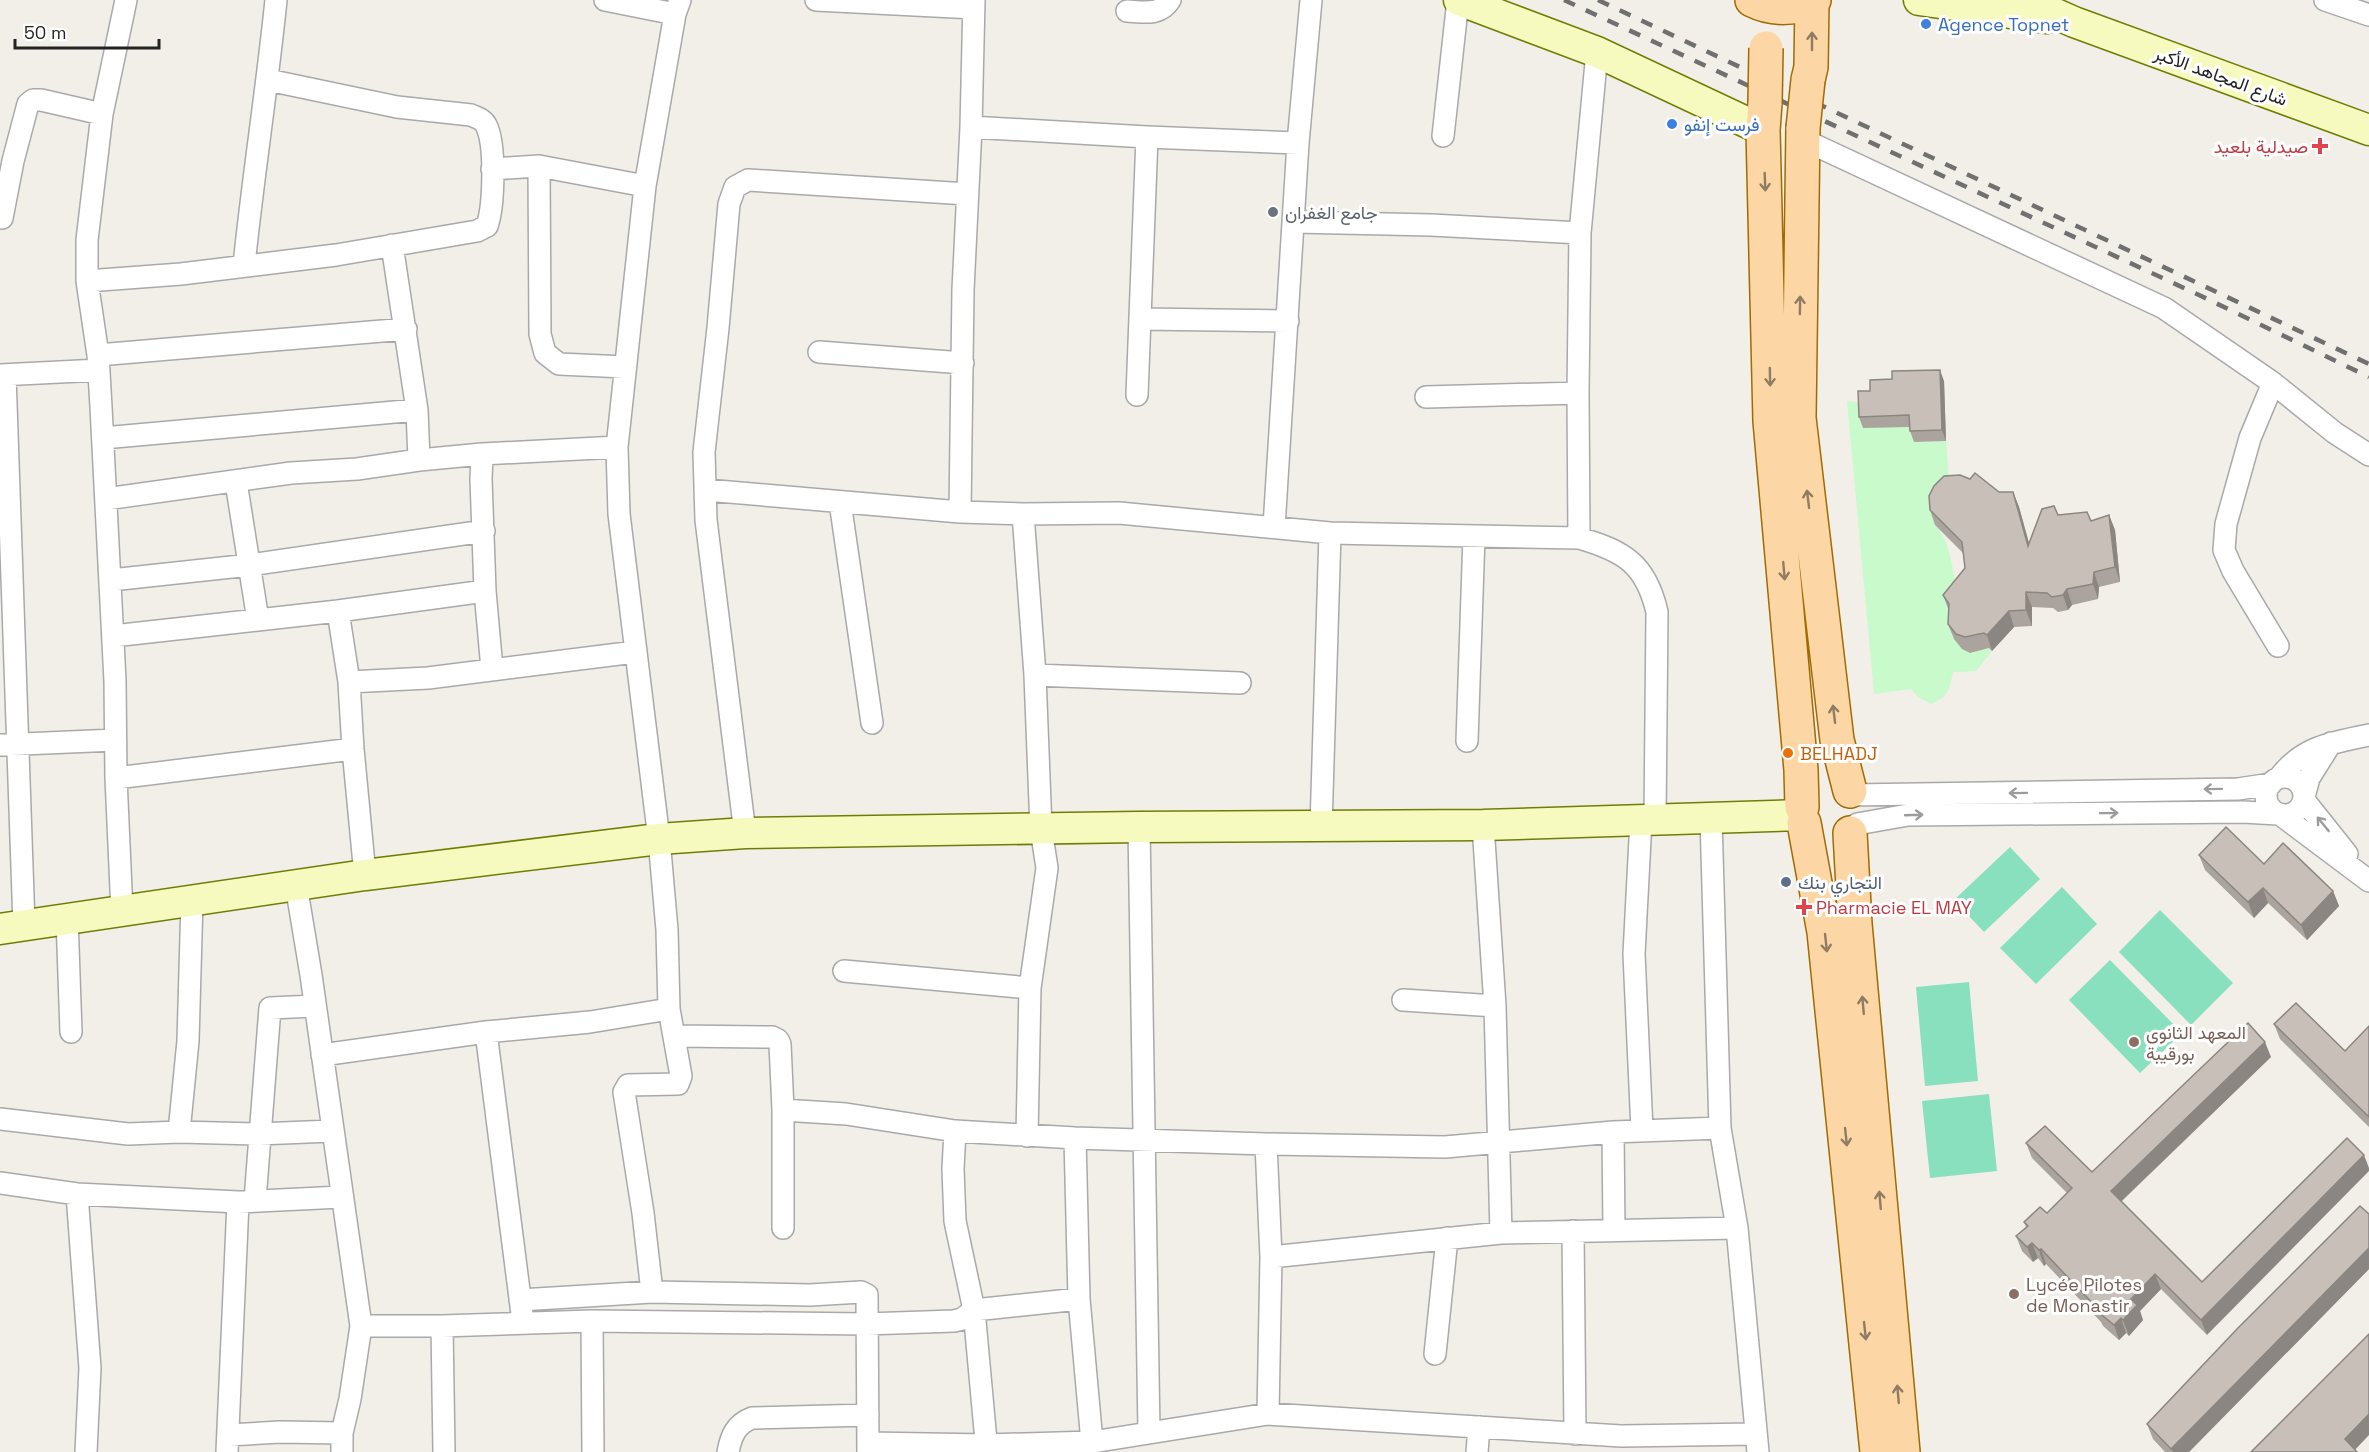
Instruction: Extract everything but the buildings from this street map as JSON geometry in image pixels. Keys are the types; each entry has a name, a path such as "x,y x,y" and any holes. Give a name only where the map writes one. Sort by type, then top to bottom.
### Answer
{"main road":[{"path":"1877,1452 1824,932 1803,815 1770,421 1764,116 1766,48 1757,2 1786,8 1813,1 1811,67 1802,134 1799,418 1837,740 1852,811 1855,924 1903,1452"},
{"path":"1826,784 1843,786 1852,811 1834,841 1816,837 1803,815 1811,792 1826,784"}],"street":[{"path":"122,912 111,580 98,362 87,281 87,240 102,114 126,0"},
{"path":"244,265 276,0"},
{"path":"605,0 678,7 645,186 617,447 619,514 668,930 669,1009 681,1076 678,1084 628,1085 624,1092 652,1292"},
{"path":"816,0 974,4 963,290 960,512"},
{"path":"1127,11 1156,12 1166,7 1170,0"},
{"path":"1274,527 1295,222 1298,143 1311,0"},
{"path":"1443,136 1459,0 1764,116"},
{"path":"1919,0 2074,22"},
{"path":"2024,0 2074,22"},
{"path":"2325,0 2369,15"},
{"name":"شارع المجاهد الأكبر","path":"2074,22 2369,130"},
{"path":"1579,538 1580,233 1597,52"},
{"path":"87,281 182,274 336,255 477,231 487,226 491,214 492,169 488,130 486,123 480,118 397,107 268,80"},
{"path":"2,218 13,161 28,104 33,100 41,100 102,114"},
{"path":"971,127 1298,143"},
{"path":"1802,134 2164,308 2273,383 2335,433 2369,455"},
{"path":"1137,395 1142,319 1147,137"},
{"path":"492,169 539,166 645,186"},
{"path":"539,166 540,334 545,353 559,364 625,367"},
{"path":"745,833 706,520 704,452 729,204 735,187 748,180 967,194"},
{"path":"1295,222 1431,225 1580,233"},
{"path":"392,245 417,410 418,460"},
{"path":"1142,319 1288,321"},
{"path":"406,329 98,362 2,375 12,927 365,875 659,839 745,833 1483,825 1803,815"},
{"path":"819,352 963,363"},
{"path":"2273,383 2250,438 2226,524 2224,550 2278,646"},
{"path":"1426,396 1578,393"},
{"path":"103,438 417,410"},
{"path":"106,499 291,473 357,469 418,460 482,454 617,447"},
{"path":"482,454 485,591 492,669"},
{"path":"236,482 258,620"},
{"path":"706,490 960,512 1119,513 1330,533 1579,538 1608,547 1629,559 1647,579 1657,612 1648,820 1634,954 1642,1130"},
{"path":"840,502 872,723"},
{"path":"1023,514 1035,675 1041,829 1047,868 1030,988 1027,1136"},
{"path":"111,580 250,565 484,531"},
{"path":"1321,827 1330,533"},
{"path":"1467,741 1474,536"},
{"path":"113,636 338,611 485,591"},
{"path":"338,611 350,682 353,749 365,875"},
{"path":"350,682 428,678 635,652"},
{"path":"1035,675 1240,684"},
{"path":"2369,735 2309,750 2290,764 2266,795 2273,810 2369,881"},
{"path":"9,744 115,740"},
{"path":"1852,811 1908,815 2242,812 2293,814 2302,806 2309,778 2331,743"},
{"path":"116,778 353,749"},
{"path":"1852,811 2238,789 2291,778 2301,785 2304,799 2369,881"},
{"path":"520,1300 652,1292 810,1295 861,1292 867,1295 868,1448 987,1449 1104,1445 1149,1432 1268,1414 1575,1434 1621,1444 1757,1443 1737,1228 1720,1128 1711,818"},
{"path":"1483,825 1495,1006 1501,1233"},
{"path":"1139,827 1149,1432"},
{"path":"296,885 315,1006 341,1197 350,1240 361,1326 342,1442 280,1432 228,1444 230,1348 246,1201 259,1134 270,1008 315,1006"},
{"path":"179,1132 189,1030 192,900"},
{"path":"67,918 70,1032"},
{"path":"844,971 1030,988"},
{"path":"1403,1000 1495,1006"},
{"path":"322,1055 486,1032 590,1022 669,1009"},
{"path":"486,1032 523,1322"},
{"path":"675,1036 772,1037 778,1040 783,1090 783,1228"},
{"path":"783,1110 846,1114 955,1131 1027,1136 1266,1144 1445,1147 1613,1132 1720,1128"},
{"path":"0,1119 128,1134 179,1132 259,1134 332,1131"},
{"path":"955,1131 953,1169 956,1221 974,1310 987,1449"},
{"path":"1613,1132 1614,1230"},
{"path":"1075,1138 1079,1299 1104,1445"},
{"path":"1266,1144 1271,1257 1268,1414"},
{"path":"0,1183 77,1194 246,1201 341,1197"},
{"path":"77,1194 90,1368 86,1452"},
{"path":"1271,1257 1501,1233 1737,1228"},
{"path":"1573,1231 1575,1434"},
{"path":"1435,1354 1447,1238"},
{"path":"361,1326 591,1321 866,1324 954,1321 974,1310 1079,1299"},
{"path":"591,1321 593,1452"},
{"path":"442,1326 444,1452"},
{"path":"728,1452 730,1438 736,1428 742,1421 752,1418 868,1415"},
{"path":"1477,1452 1479,1427"}],"green space":[{"path":"1847,401 1862,403 1913,427 1914,442 1946,441 1950,492 1935,525 1945,540 1951,558 1963,609 1992,651 1976,671 1953,672 1948,692 1931,704 1918,697 1911,689 1874,694"},
{"path":"2010,847 2040,879 1984,932 1954,900"},
{"path":"2062,887 2097,924 2036,984 2000,948"},
{"path":"2160,910 2233,983 2191,1025 2119,952"},
{"path":"2110,960 2182,1033 2140,1073 2069,1000"},
{"path":"1969,982 1978,1081 1925,1086 1916,987"},
{"path":"1989,1094 1997,1171 1930,1178 1922,1101"}],"railway":[{"path":"1564,0 2199,295 2369,377"},
{"path":"1598,0 2369,364"}],"place":[{"name":"Agence Topnet","path":"1926,24"},
{"name":"فرست إنفو","path":"1672,124"},
{"name":"صيدلية بلعيد","path":"2320,146"},
{"name":"جامع الغفران","path":"1273,212"},
{"name":"BELHADJ","path":"1788,753"},
{"name":"التجاري بنك","path":"1786,882"},
{"name":"Pharmacie EL MAY","path":"1804,907"},
{"name":"المعهد الثانوي بورقيبة","path":"2134,1042"},
{"name":"Lycée Pilotes de Monastir","path":"2014,1294"}]}
